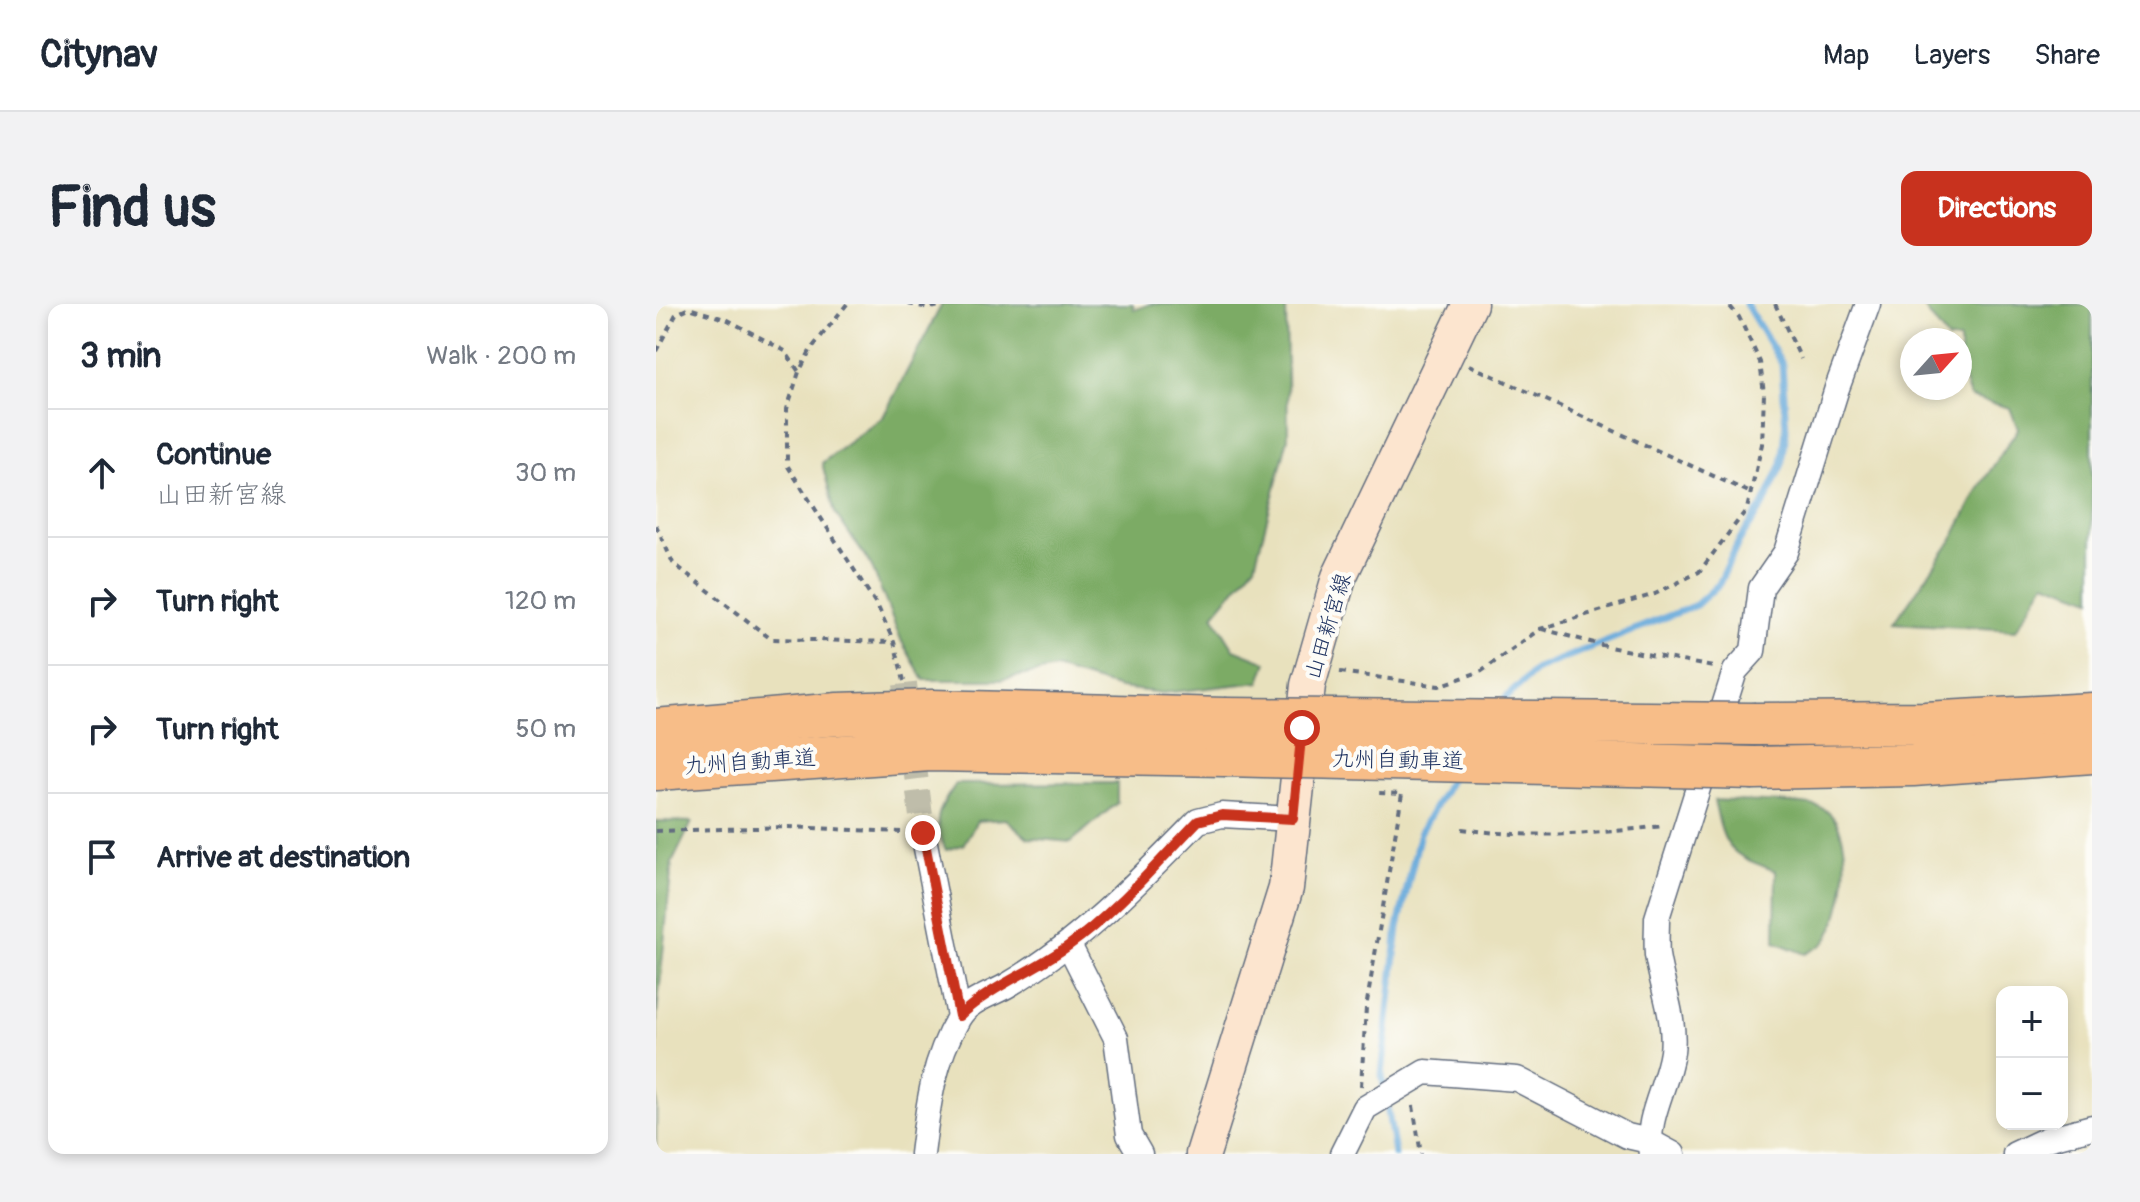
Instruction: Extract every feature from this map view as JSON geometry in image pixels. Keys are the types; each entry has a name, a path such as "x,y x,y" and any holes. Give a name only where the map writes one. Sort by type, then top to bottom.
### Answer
{"highway":[{"name":"九州自動車道","path":"656,730 806,717 932,711 1224,737 1754,768 1913,765 2092,752"},
{"name":"九州自動車道","path":"656,769 930,750 1224,737 1925,723 2092,714"}],"main road":[{"name":"山田新宮線","path":"1203,1154 1286,888 1302,728 1313,668 1339,577 1470,304"}],"street":[{"path":"1650,1147 1672,1052 1671,1006 1657,954 1657,918 1735,671 1753,651 1761,588 1786,552 1837,388 1868,304"},
{"path":"922,1154 930,1083 959,1016 977,1000 1007,985 1069,945 1198,821 1222,815 1293,819"},
{"path":"923,833 959,1016"},
{"path":"1069,945 1116,1038 1129,1135 1140,1154"},
{"path":"1342,1154 1368,1106 1425,1072 1517,1079 1627,1136 1673,1154"},
{"path":"2015,1154 2047,1139 2092,1127"}],"path":[{"path":"847,304 811,349 799,372 787,409 787,465 878,607 894,642 905,684"},
{"path":"908,304 929,308 951,304"},
{"path":"1313,668 1439,686 1482,671 1540,629 1655,594 1699,572 1747,509 1762,444 1764,394 1760,362 1739,317 1728,304"},
{"path":"1775,304 1801,359"},
{"path":"656,351 676,314 689,308 728,320 785,351 799,372"},
{"path":"1445,354 1751,493"},
{"path":"656,525 673,563 771,639 894,642"},
{"path":"1540,629 1609,647 1735,671"},
{"path":"1368,1106 1361,1083 1366,1008 1402,794"},
{"path":"1462,829 1515,836 1566,837 1689,823"},
{"path":"656,831 788,827 923,833"},
{"path":"1407,1082 1421,1154"}],"green space":[{"path":"942,304 1133,304 1134,310 1150,304 1286,304 1288,438 1255,565 1213,615 1234,649 1267,662 1260,682 1163,693 1120,688 1055,669 1000,680 924,680 902,642 871,565 835,513 822,463 883,417"},
{"path":"1921,304 2092,304 2092,599 2045,582 2016,630 1894,623 1951,542 1980,486 2018,429 2010,408 1972,398 1972,328 1939,328"},
{"path":"1117,783 1117,803 1071,842 1028,838 1006,819 977,821 963,845 946,850 941,840 938,823 941,808 956,784"},
{"path":"1714,800 1811,805 1832,816 1845,849 1845,869 1839,910 1833,928 1822,945 1805,954 1775,942 1776,871 1748,860 1731,848 1722,830"},
{"path":"656,821 692,822 672,863 657,1014 656,1154"}],"waterway":[{"path":"1496,707 1537,669 1696,605 1719,584 1739,541 1764,504 1782,464 1786,430 1782,364 1746,304"},
{"path":"1395,1154 1382,1075 1398,927 1420,833 1453,775"}],"tunnel":[{"path":"905,684 923,833"}],"route":[{"path":"923,833 959,1016 977,1000 1007,985 1069,945 1198,821 1222,815 1293,819 1302,728"}]}
